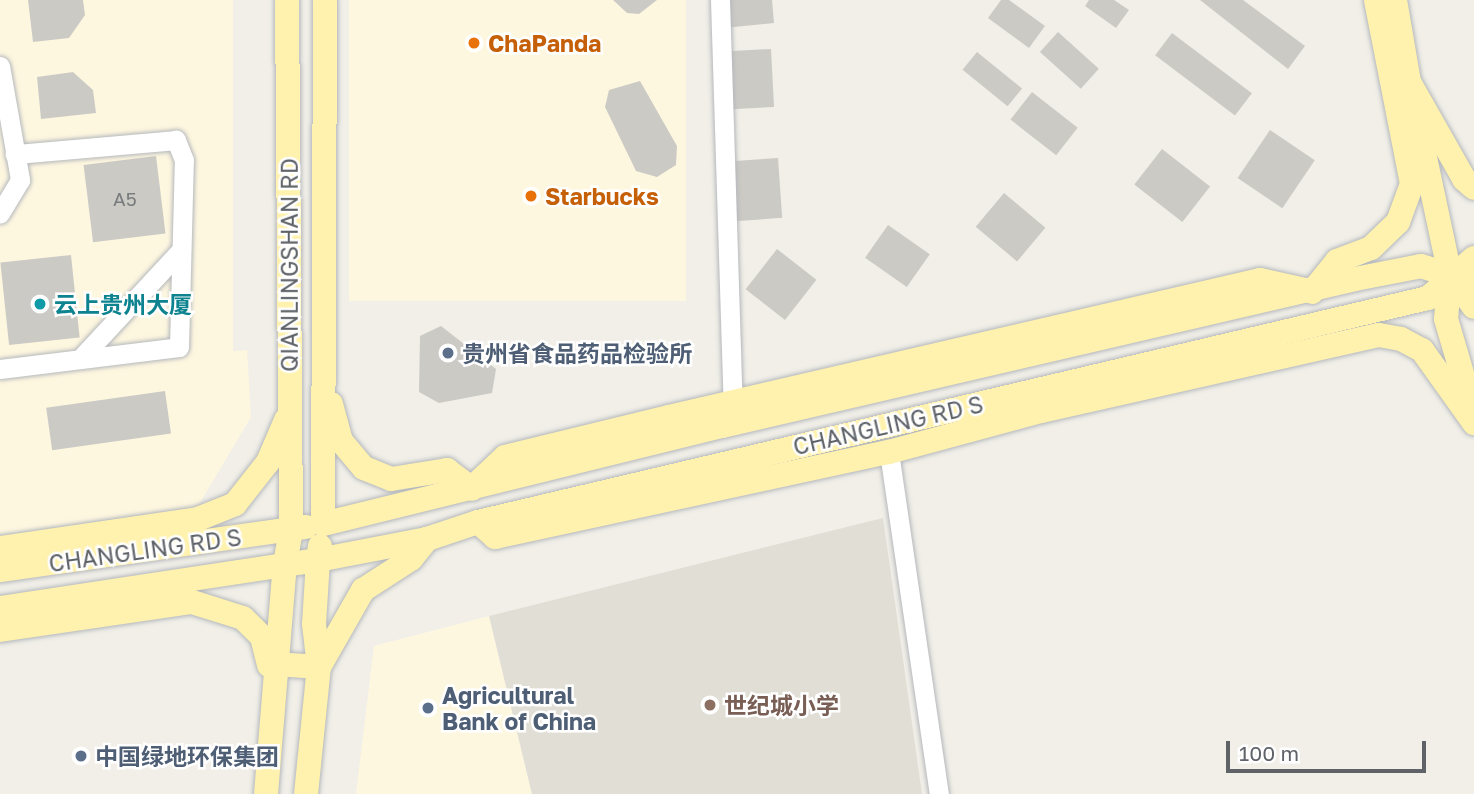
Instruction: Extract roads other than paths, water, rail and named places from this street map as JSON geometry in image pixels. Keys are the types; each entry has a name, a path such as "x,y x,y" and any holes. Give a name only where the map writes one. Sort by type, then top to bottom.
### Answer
{"main road":[{"name":"QIANLINGSHAN RD","path":"285,564 291,529 287,0"},
{"name":"QIANLINGSHAN RD","path":"318,560 323,524 325,0"},
{"path":"1376,0 1412,184 1450,275 1474,307"},
{"path":"1395,0 1409,82 1450,275 1446,319 1474,415"},
{"path":"1409,82 1464,179 1474,188"},
{"path":"0,548 198,519 235,504 268,462 290,402 307,398 322,389 337,415 341,441 364,468 391,480 447,470 472,489 505,457 1260,279 1312,292 1337,261 1371,248 1398,222 1412,184"},
{"name":"CHANGLING RD S","path":"0,608 196,586 285,564 427,539 478,522 1298,331 1428,298 1450,275 1474,258"},
{"name":"CHANGLING RD S","path":"0,570 323,524 722,426 1421,266 1474,283"},
{"path":"1335,345 1361,315 1355,279"},
{"path":"1298,331 1327,337 1335,345"},
{"path":"478,522 495,537 889,452 1032,413 1379,335 1401,339 1422,350 1474,424"},
{"path":"319,667 363,590 411,559 427,539 419,501"},
{"path":"198,519 189,544 196,586 216,607 243,618 262,637 274,673"},
{"path":"306,794 319,667 314,624 318,560"},
{"path":"266,794 285,564"},
{"path":"0,630 196,586"},
{"path":"274,673 319,667"}],"street":[{"path":"720,0 733,404"},
{"path":"0,66 20,180 0,213"},
{"path":"0,369 179,347 184,160 176,141 15,154"},
{"path":"80,359 181,250"},
{"path":"889,452 939,794"}],"place":[{"name":"ChaPanda","path":"474,43"},
{"name":"Starbucks","path":"531,196"},
{"name":"云上贵州大厦","path":"40,304"},
{"name":"贵州省食品药品检验所","path":"448,353"},
{"name":"世纪城小学","path":"710,705"},
{"name":"Agricultural Bank of China","path":"428,708"},
{"name":"中国绿地环保集团","path":"81,756"}]}
